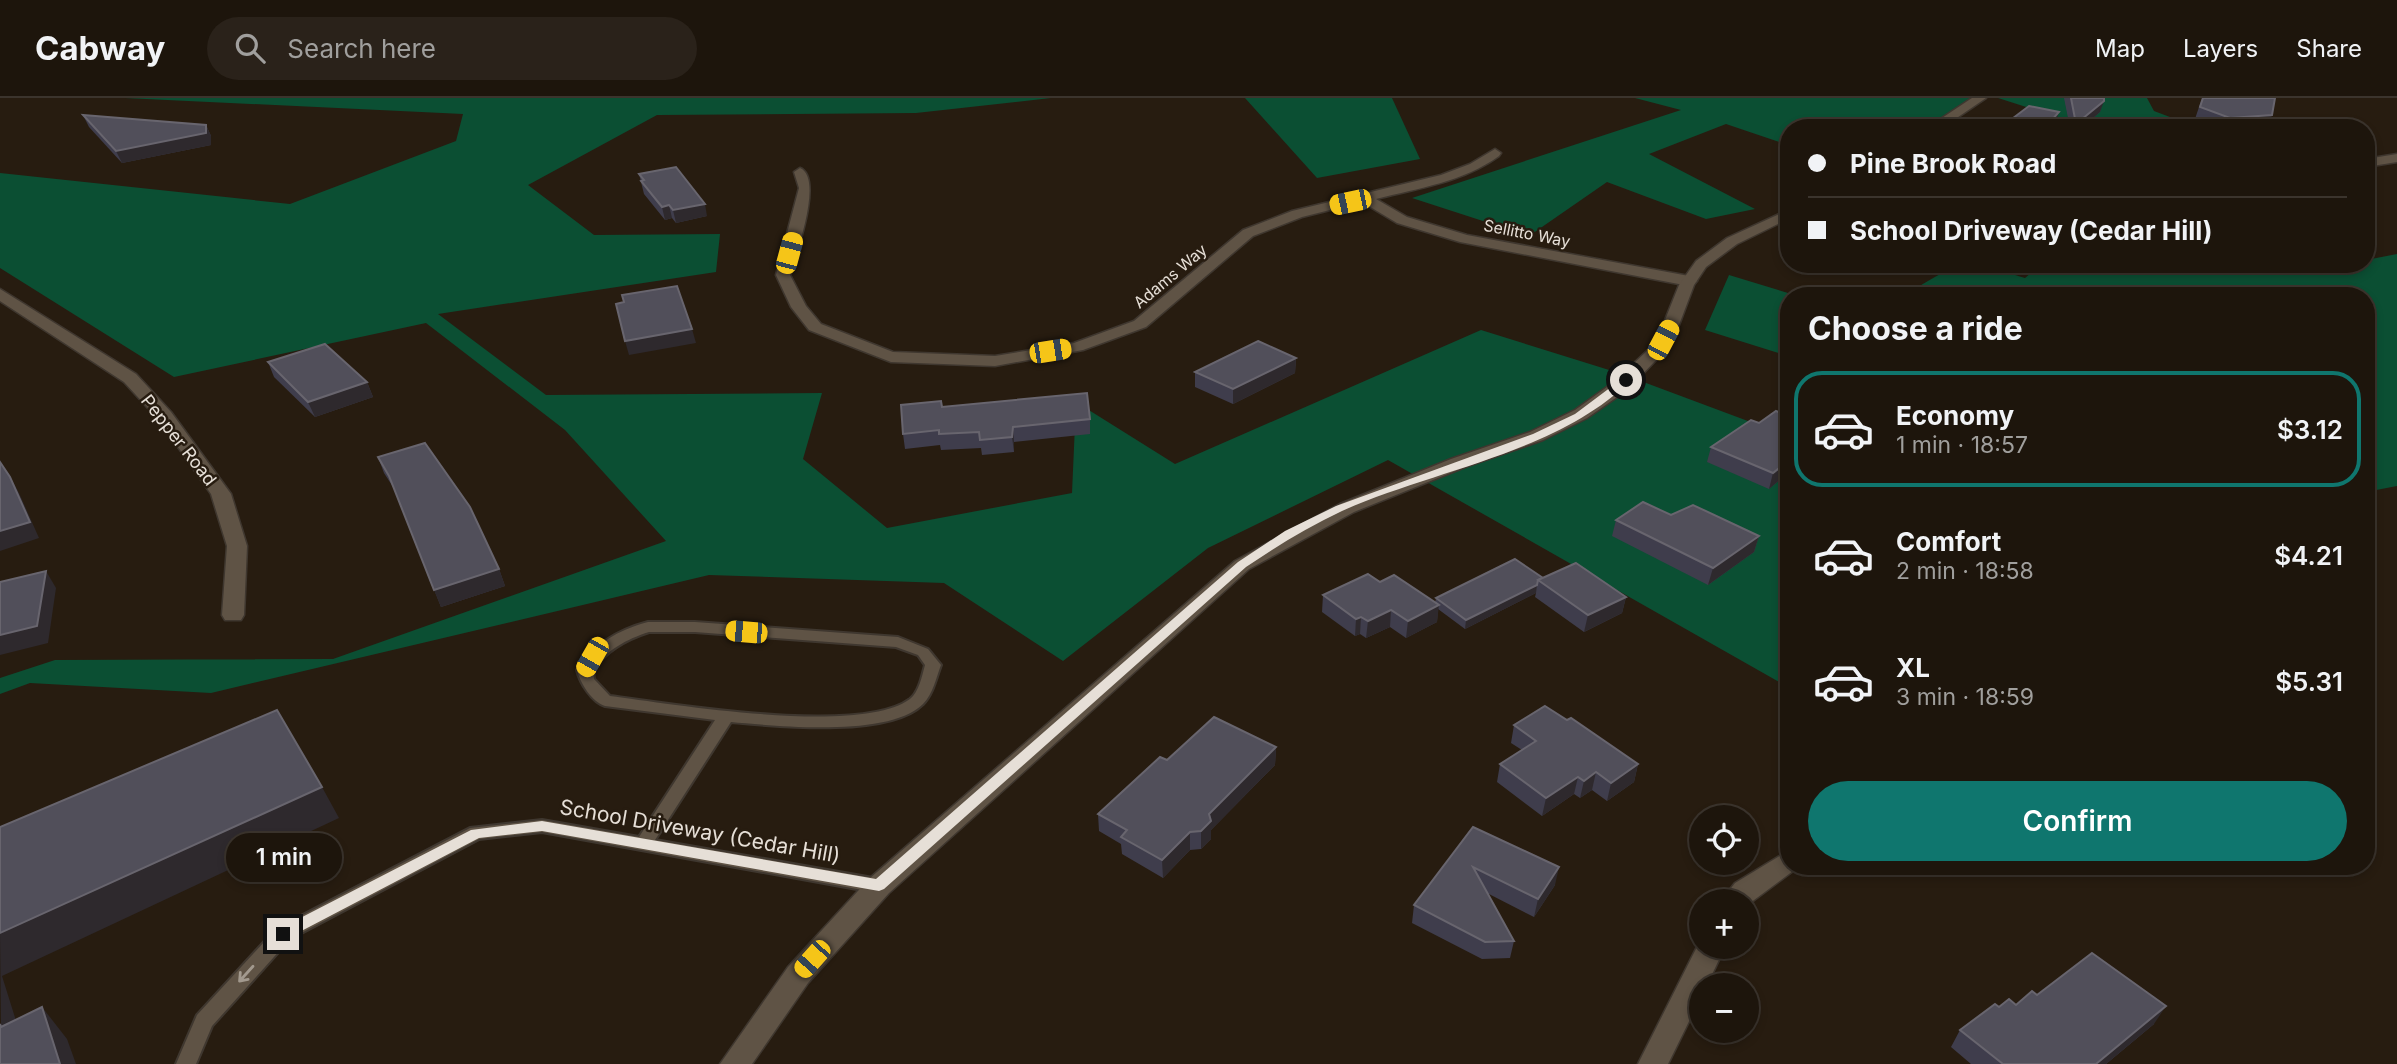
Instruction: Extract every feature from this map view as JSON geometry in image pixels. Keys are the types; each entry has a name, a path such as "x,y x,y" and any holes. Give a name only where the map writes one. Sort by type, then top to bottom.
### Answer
{"street":[{"path":"1949,119 1980,98"},
{"name":"Adams Way","path":"800,172 806,188 783,275 799,307 815,327 891,357 995,361 1077,347 1140,324 1248,233 1297,214 1366,199 1465,171 1495,153"},
{"path":"2375,162 2397,158"},
{"name":"Sellitto Way","path":"1366,199 1402,220 1465,239 1689,281"},
{"path":"734,1064 797,975 879,886 1251,558 1289,534 1340,508 1536,436 1578,416 1612,393 1655,354 1689,281 1720,248 1780,218"},
{"name":"Pepper Road","path":"0,294 130,378 165,416 221,494 237,546 233,615"},
{"path":"1746,889 1780,866"},
{"path":"1653,1064 1705,959"}],"lane":[{"path":"648,627 695,627 898,642 923,652 933,665 928,682 915,703 880,719 829,722 727,715 605,701 587,680 585,670 592,657 609,644 648,627"},
{"path":"643,844 727,715"},
{"name":"School Driveway (Cedar Hill)","path":"186,1064 204,1021 283,934 476,833 542,826 879,886"}],"green space":[{"path":"125,98 1051,98 916,113 657,115 528,185 594,235 720,234 716,272 438,314 546,395 822,393 803,459 887,528 1072,493 1076,402 1175,464 1481,330 1622,374 1780,433 1780,682 1388,460 1208,548 1063,661 944,583 709,575 211,693 30,683 0,694 0,678 55,660 333,659 666,541 565,430 426,323 174,377 0,268 0,173 290,204 456,141 463,114"},
{"path":"1245,98 1392,98 1420,159 1317,178"},
{"path":"1635,98 1975,98 1941,119 1780,119 1780,142 1726,124 1649,154 1755,209 1706,219 1607,182 1529,236 1412,198 1681,110"},
{"path":"1998,98 2147,98 2154,111 2175,119 2064,119"},
{"path":"2397,254 2397,486 2375,490 2375,287 1919,287 1944,273 2007,273 2025,278 2031,273 2375,273 2375,258"},
{"path":"1729,275 1780,291 1780,353 1705,330"}],"building":[{"path":"2071,98 2104,98 2104,101 2082,119 2075,119"},
{"path":"2203,98 2275,98 2272,115 2230,118 2200,107"},
{"path":"2029,106 2059,112 2053,119 2012,119"},
{"path":"83,115 206,125 206,133 116,151"},
{"path":"676,167 705,204 673,210 669,205 662,207 641,181 644,180 639,174"},
{"path":"677,286 692,329 625,341 616,304 624,302 622,295"},
{"path":"1258,341 1296,358 1233,389 1195,372"},
{"path":"325,344 367,382 308,402 268,362"},
{"path":"1087,393 1090,419 1013,427 1012,437 980,440 979,432 939,434 939,430 903,434 901,405 941,401 942,407"},
{"path":"1776,411 1780,413 1780,467 1773,473 1711,447 1751,420 1759,423"},
{"path":"425,443 470,507 499,569 434,590 389,476 378,457"},
{"path":"0,462 10,477 30,522 0,531"},
{"path":"1643,502 1671,515 1693,505 1759,536 1713,568 1616,520"},
{"path":"1515,559 1543,578 1538,580 1537,585 1466,620 1436,598"},
{"path":"1576,563 1626,597 1588,615 1538,580"},
{"path":"46,571 37,626 0,635 0,582"},
{"path":"1368,574 1380,582 1394,575 1439,605 1408,621 1391,610 1368,621 1361,617 1356,619 1323,595"},
{"path":"1545,706 1567,720 1571,718 1638,764 1611,783 1596,772 1584,781 1578,777 1546,798 1500,764 1536,741 1514,725"},
{"path":"277,710 322,787 0,933 0,827"},
{"path":"1214,717 1276,747 1209,814 1211,821 1201,831 1190,832 1162,860 1121,837 1127,830 1098,814 1160,757 1167,760"},
{"path":"1473,827 1559,867 1538,899 1473,867 1514,941 1485,942 1414,905"},
{"path":"2092,953 2166,1006 2096,1064 2003,1064 1960,1030 1995,1004 1999,1007 2009,999 2016,1005 2032,991 2037,995"},
{"path":"42,1007 60,1064 0,1064 0,1024 1,1027"}],"route":[{"path":"283,934 476,833 506,828 542,826 879,886 1007,770 1242,565 1289,534 1340,508 1536,436 1578,416 1626,380"}]}
